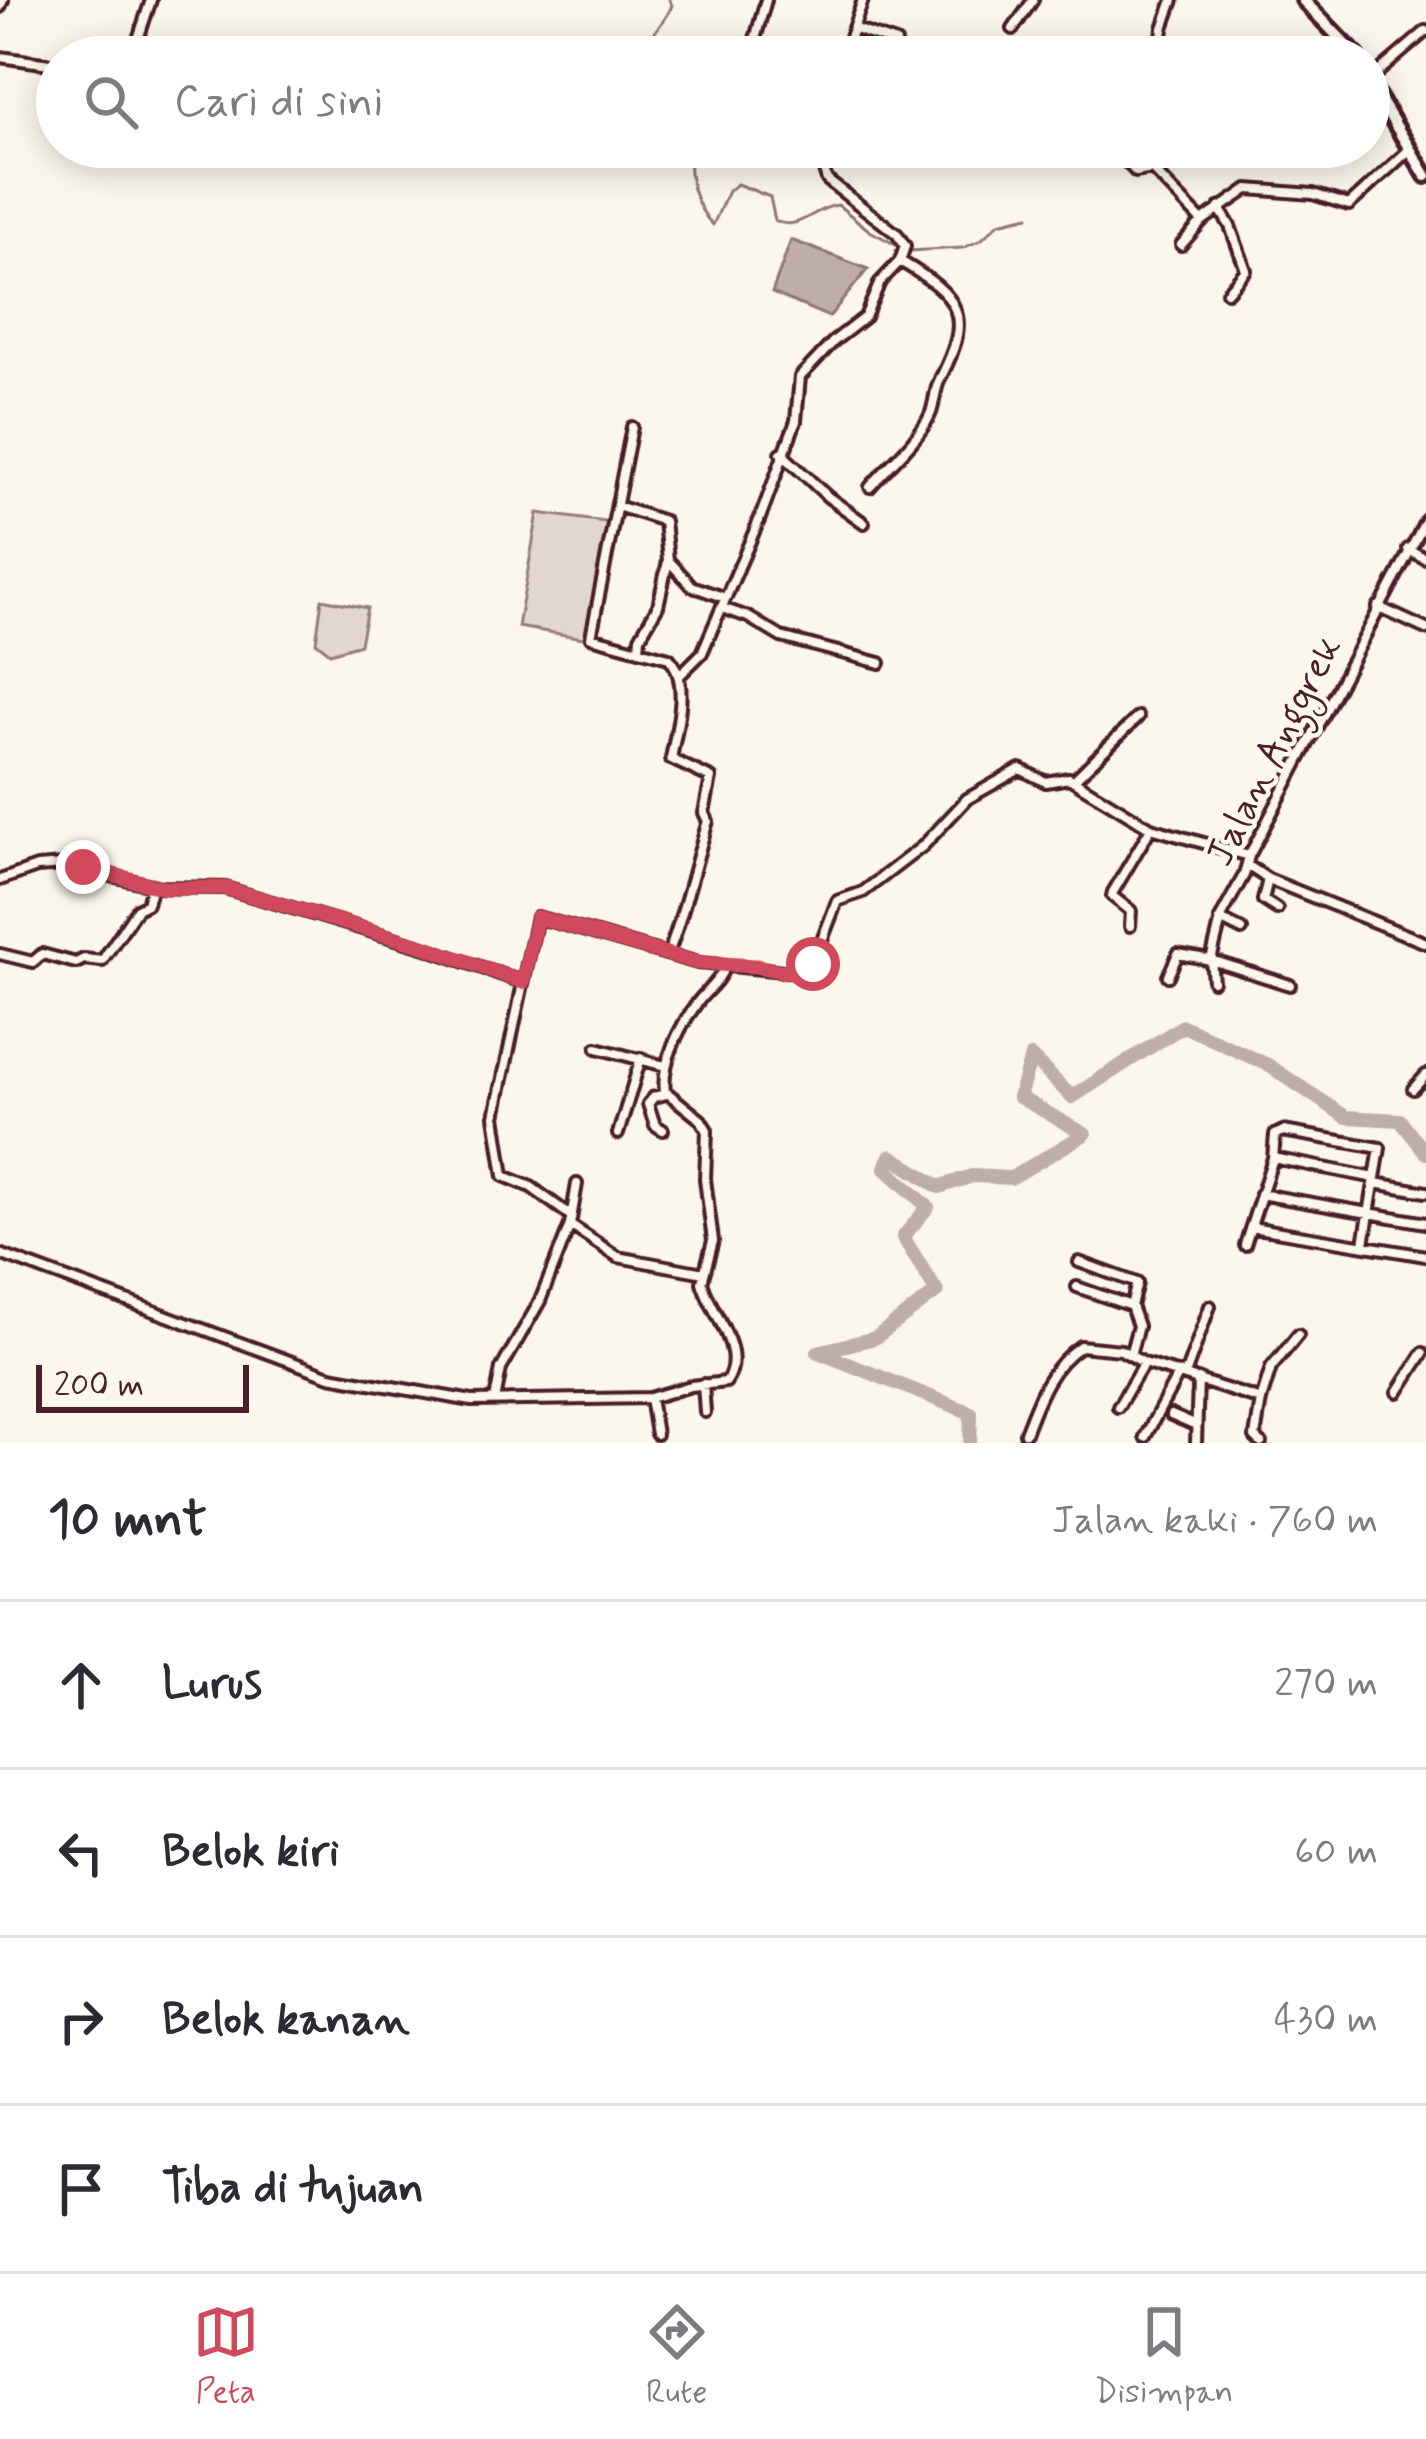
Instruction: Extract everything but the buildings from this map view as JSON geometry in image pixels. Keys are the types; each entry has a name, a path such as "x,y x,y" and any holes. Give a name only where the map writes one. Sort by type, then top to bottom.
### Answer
{"street":[{"path":"139,36 151,0"},
{"path":"756,36 766,0"},
{"path":"852,36 863,0"},
{"path":"1013,29 1033,0"},
{"path":"1162,36 1173,0"},
{"path":"1303,0 1338,36"},
{"path":"855,29 876,36"},
{"path":"1390,62 1426,32"},
{"path":"0,57 36,62"},
{"path":"1390,115 1426,176"},
{"path":"1390,167 1410,149"},
{"path":"679,676 699,658 724,603 800,410 796,386 800,377 834,341 860,323 880,282 901,260 905,246 892,230 827,180 824,168"},
{"path":"1132,168 1136,172 1152,169 1202,221"},
{"path":"1181,245 1202,221 1242,191 1313,194 1349,205 1389,168"},
{"path":"1219,208 1246,271 1227,292"},
{"path":"870,487 927,420 959,328 951,302 901,260"},
{"path":"632,427 591,637 668,658 679,676 671,759 711,778 704,812 708,821 688,885 686,909 668,954"},
{"path":"781,453 864,523"},
{"path":"617,506 664,520 668,560 658,606 640,637 639,650"},
{"name":"Jalan Anggrek","path":"1210,960 1220,919 1248,861 1426,520"},
{"path":"1408,549 1426,559"},
{"path":"668,560 692,586 781,638 880,663"},
{"path":"1378,607 1426,629"},
{"path":"1074,780 1138,717"},
{"path":"704,1273 618,1257 531,1187 504,1176 495,1116 537,917 668,954 796,974 808,971 840,899 863,892 915,852 967,799 1015,770 1046,782 1064,777 1074,780 1151,828 1248,861 1268,879 1426,944"},
{"path":"1130,926 1131,911 1112,894 1151,828"},
{"path":"0,880 38,867 63,865 152,885 225,888 423,946 523,982"},
{"path":"1268,879 1263,900 1276,909"},
{"path":"0,954 33,962 42,954 76,963 102,961 137,908 147,904 152,885"},
{"path":"1220,919 1243,930"},
{"path":"1168,976 1179,953 1290,985"},
{"path":"1210,960 1213,981"},
{"path":"0,1253 330,1376 395,1385 426,1395 552,1402 650,1399 729,1379 732,1349 702,1286 712,1241 705,1179 706,1130 664,1085 665,1066 695,1005 715,986 725,965"},
{"path":"597,1048 665,1066"},
{"path":"618,1134 641,1058"},
{"path":"1413,1089 1426,1075"},
{"path":"663,1130 648,1104 668,1094"},
{"path":"1245,1245 1278,1132 1376,1146 1381,1152 1364,1244"},
{"path":"1273,1158 1426,1192"},
{"path":"495,1400 501,1369 540,1301 578,1184"},
{"path":"1259,1194 1426,1223"},
{"path":"1251,1227 1426,1256"},
{"path":"1079,1262 1137,1283 1132,1306 1138,1326 1130,1356"},
{"path":"1077,1286 1132,1306"},
{"path":"1145,1438 1182,1374 1210,1306"},
{"path":"1261,1443 1255,1437 1255,1426 1271,1368 1298,1334"},
{"path":"1025,1433 1043,1386 1077,1347 1115,1349 1144,1363 1261,1400"},
{"path":"1398,1392 1425,1352"},
{"path":"1118,1407 1144,1363"},
{"path":"1196,1443 1198,1379"},
{"path":"703,1384 705,1412"},
{"path":"650,1399 656,1434"},
{"path":"1171,1415 1195,1426"}],"shaded area":[{"path":"791,240 868,269 829,317 772,293"},
{"path":"538,513 613,523 589,639 518,627"},
{"path":"322,599 367,608 360,644 330,653 316,642"}],"waterway":[{"path":"654,36 669,12 669,0"},
{"path":"690,168 701,209 713,225 728,191 737,184 770,197 775,221 800,221 838,205 900,247"},
{"path":"909,251 963,248 981,240 999,223 1029,216"},
{"path":"970,1443 971,1413 818,1352 875,1338 937,1292 903,1237 928,1207 885,1168 891,1156 939,1187 972,1176 1011,1178 1085,1134 1019,1097 1031,1057 1072,1097 1183,1026 1268,1065 1346,1117 1400,1120 1426,1153"}],"route":[{"path":"83,867 164,888 225,888 423,946 523,982 537,917 698,963 796,974 813,964"}]}
